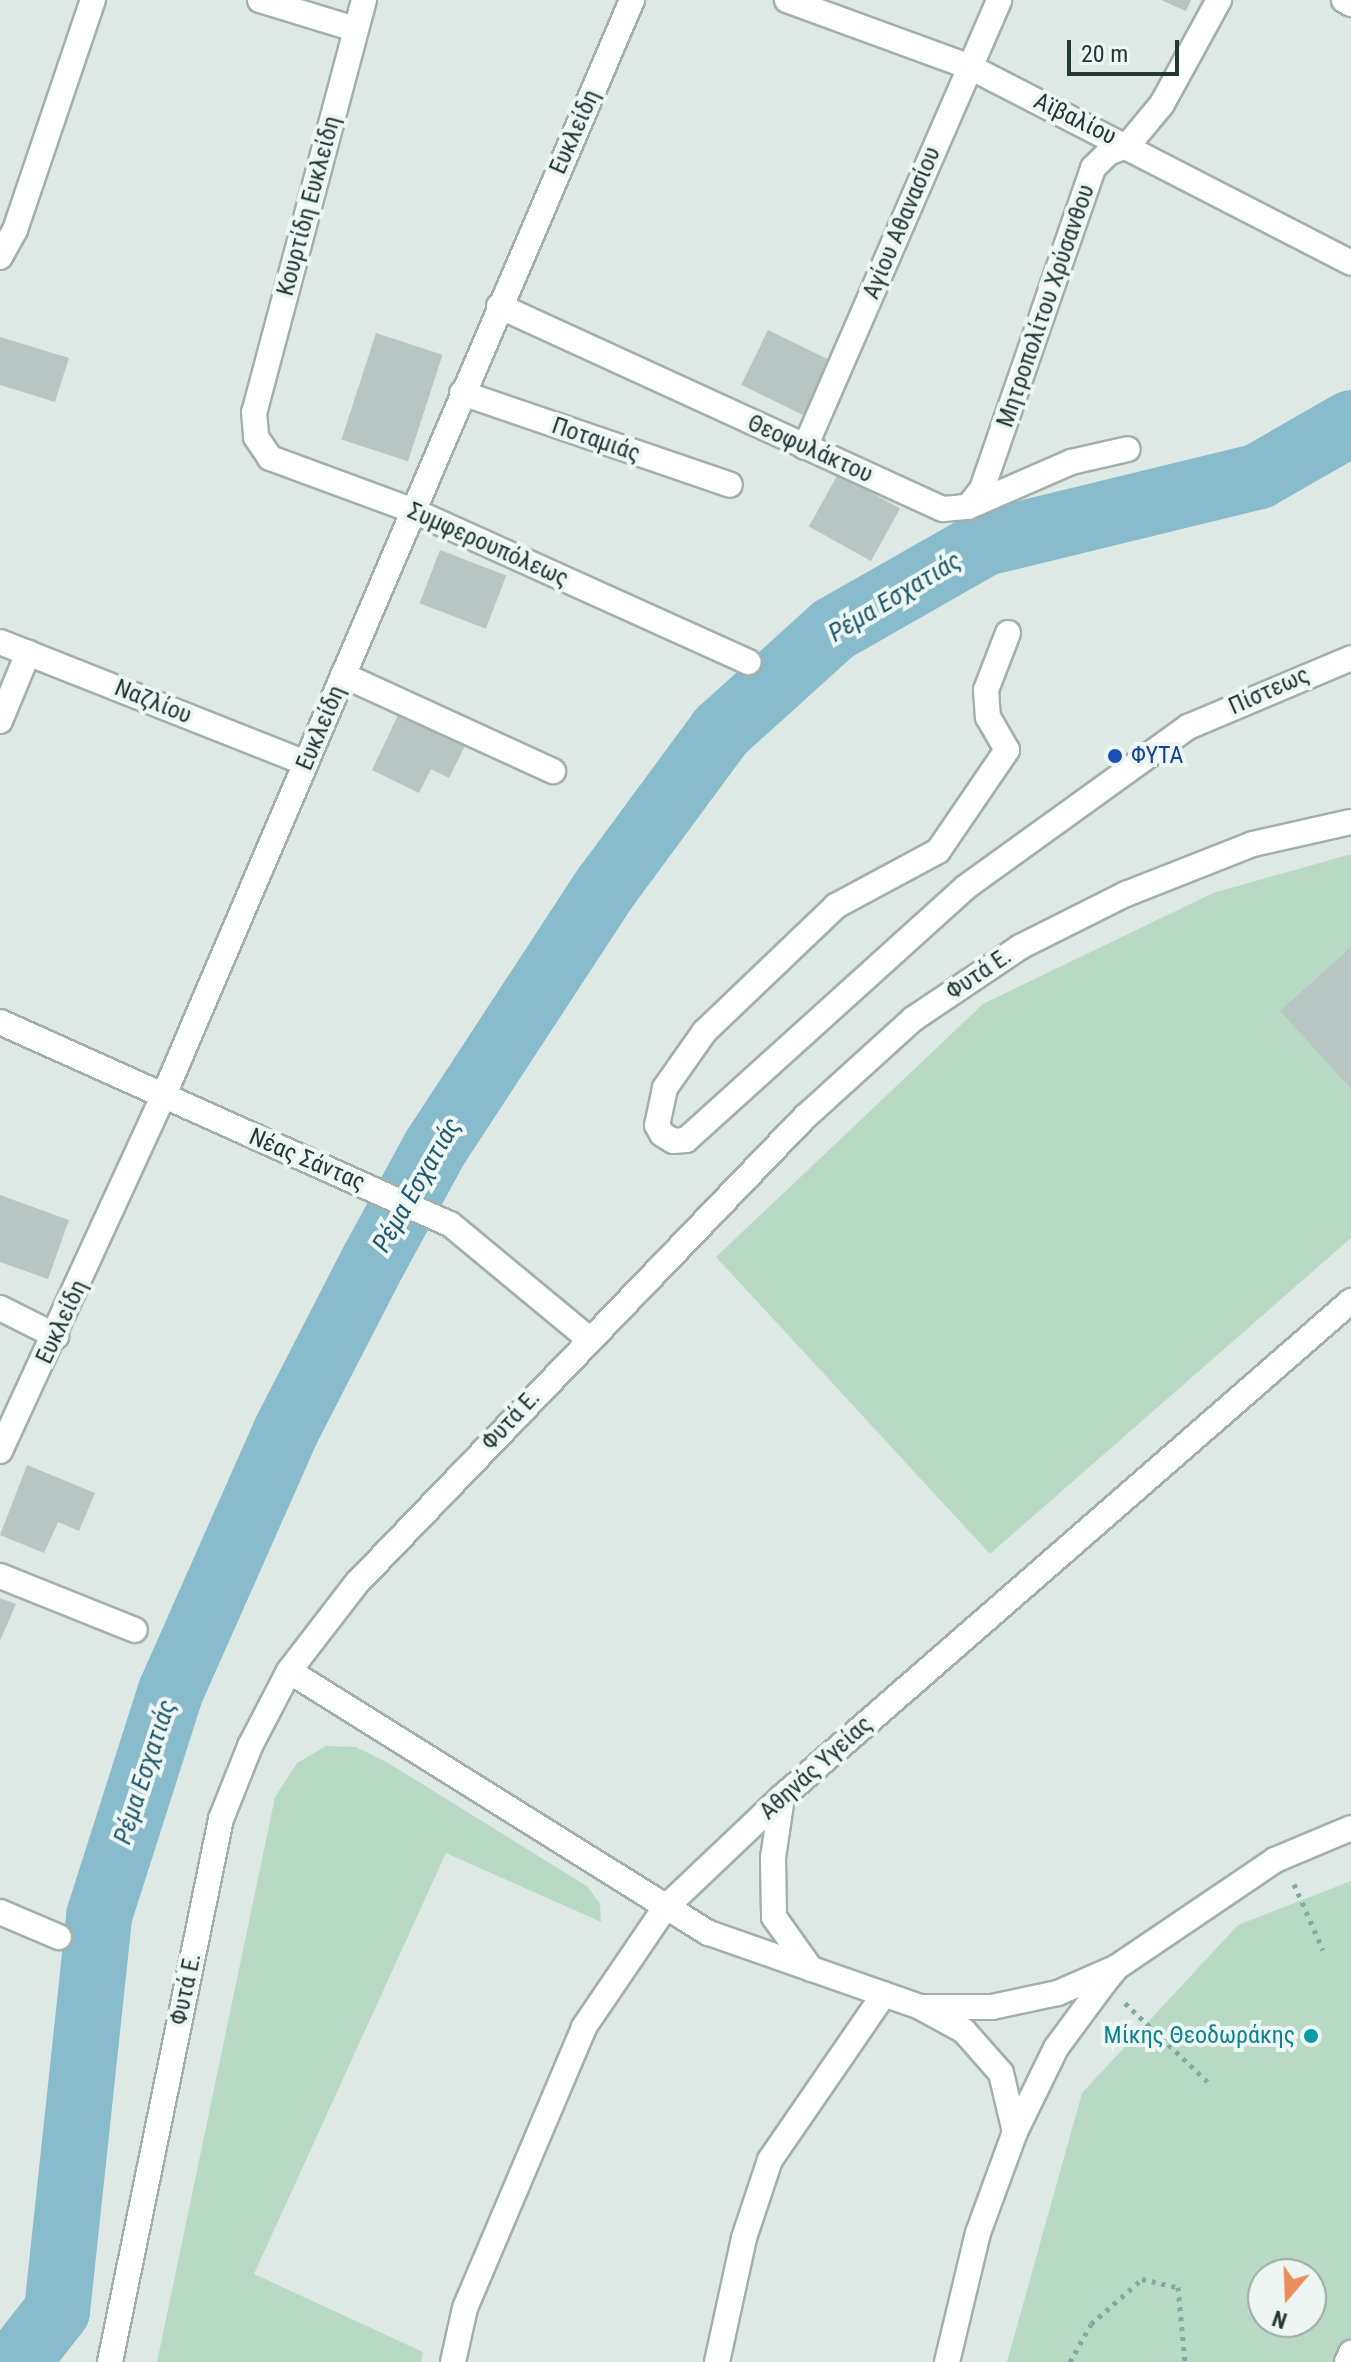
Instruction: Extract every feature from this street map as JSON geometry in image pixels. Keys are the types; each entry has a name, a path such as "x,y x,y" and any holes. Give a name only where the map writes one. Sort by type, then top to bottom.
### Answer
{"street":[{"path":"0,257 15,230 93,0"},
{"path":"260,0 355,29"},
{"name":"Κουρτίδη Ευκλείδη","path":"254,412 364,0"},
{"name":"Ευκλείδη","path":"0,1451 56,1336 163,1097 632,0"},
{"name":"Αϊβαλίου","path":"787,0 970,67 1128,145 1351,263"},
{"name":"Αγίου Αθανασίου","path":"805,447 999,0"},
{"name":"Μητροπολίτου Χρύσανθου","path":"968,507 982,489 1093,168 1108,153 1128,145 1162,104 1219,0"},
{"path":"1344,0 1351,4"},
{"name":"Θεοφυλάκτου","path":"499,306 943,509 968,507 1071,462 1128,449"},
{"name":"Ποταμιάς","path":"462,393 730,485"},
{"name":"Συμφερουπόλεως","path":"254,412 256,437 270,458 414,511 749,662"},
{"name":"Πίστεως","path":"1008,633 986,690 988,717 1007,750 938,851 836,906 705,1031 665,1088 657,1125 662,1134 673,1141 686,1140 966,887 1188,727 1351,658"},
{"name":"Ναζλίου","path":"0,642 306,763"},
{"path":"0,721 28,653"},
{"path":"343,675 553,771"},
{"name":"Φυτά Ε.","path":"110,2362 221,1819 250,1746 289,1671 356,1584 588,1338 805,1117 913,1019 1020,947 1126,894 1253,844 1351,822"},
{"name":"Νέας Σάντας","path":"0,1022 450,1224 588,1338"},
{"name":"Αθηνάς Υγείας","path":"453,2362 465,2308 584,2027 665,1908 782,1797 1351,1301"},
{"path":"0,1308 56,1336"},
{"path":"0,1576 135,1630"},
{"path":"289,1671 709,1933 920,2007 964,2031 1001,2073 1015,2132"},
{"path":"782,1797 773,1858 774,1917 811,1969"},
{"path":"920,2007 992,2007 1058,1993 1110,1975 1283,1857 1351,1828"},
{"path":"0,1912 59,1937"},
{"path":"947,2362 978,2233 1015,2132 1056,2048 1110,1975"},
{"path":"717,2362 744,2238 770,2160 884,1994"},
{"path":"1347,2362 1351,2353"}],"path":[{"path":"1283,1857 1323,1950"},
{"path":"1110,1975 1209,2083"},
{"path":"1070,2362 1091,2324 1142,2279 1178,2287 1185,2362"}],"green space":[{"path":"1351,854 1351,1238 990,1554 716,1257 983,1004 1213,893"},
{"path":"326,1746 356,1747 390,1764 588,1887 600,1904 601,1922 446,1853 254,2274 423,2352 421,2362 157,2362 275,1797 297,1763"},
{"path":"1351,1881 1351,2362 1007,2362 1082,2093 1238,1925"}],"building":[{"path":"1161,0 1191,0 1186,11"},
{"path":"768,330 831,361 804,416 741,385"},
{"path":"376,333 443,355 408,461 341,440"},
{"path":"0,337 69,358 55,402 0,385"},
{"path":"838,474 900,508 871,561 809,526"},
{"path":"440,550 506,575 486,629 420,603"},
{"path":"399,713 465,746 449,778 431,769 419,793 372,770"},
{"path":"1351,947 1351,1089 1280,1011"},
{"path":"0,1195 69,1220 48,1279 0,1262"},
{"path":"27,1465 95,1493 79,1531 58,1522 44,1553 0,1535"},
{"path":"0,1598 16,1604 0,1641"}],"waterway":[{"name":"Ρέμα Εσχατιάς","path":"17,2362 57,2311 99,1916 170,1693 286,1431 374,1260 435,1148 606,887 721,731 834,629 985,543 1259,476 1351,423"}],"place":[{"name":"ΦΥΤΑ","path":"1115,756"},
{"name":"Μίκης Θεοδωράκης","path":"1311,2036"}]}
